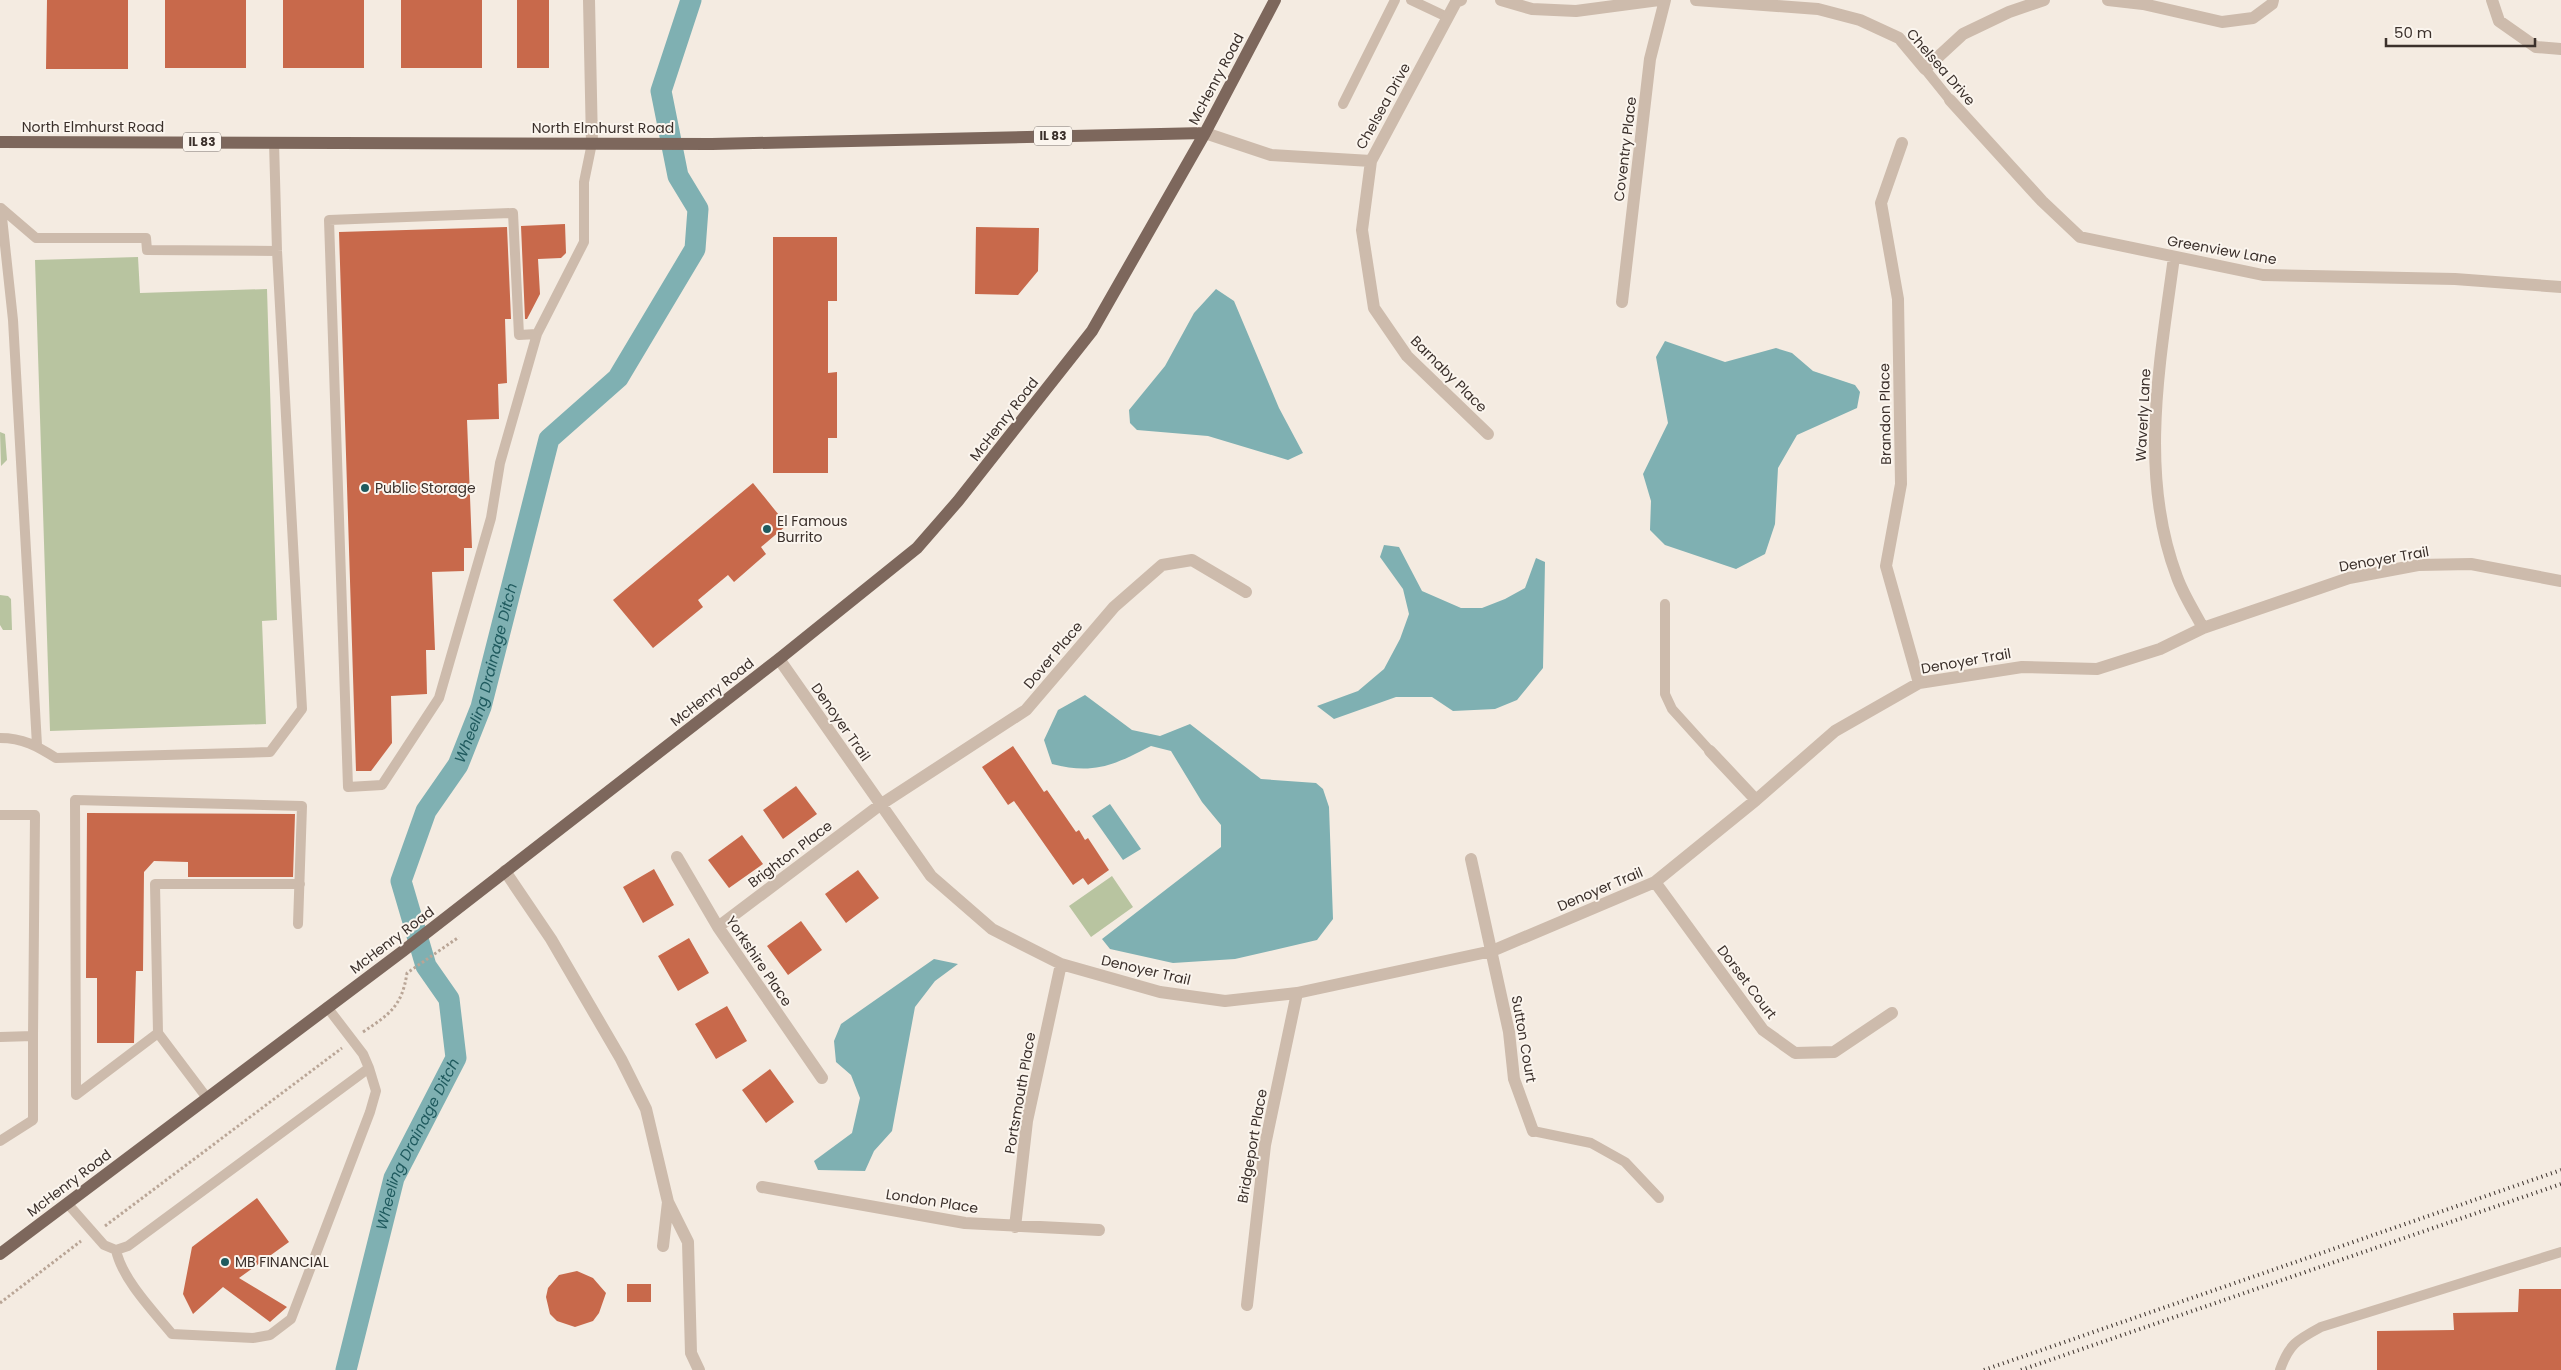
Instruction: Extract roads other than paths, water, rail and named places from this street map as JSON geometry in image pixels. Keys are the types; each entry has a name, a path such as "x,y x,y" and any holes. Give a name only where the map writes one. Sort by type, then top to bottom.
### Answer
{"main road":[{"name":"McHenry Road","path":"0,1254 403,951 778,659 917,548 958,502 1092,331 1205,133 1275,0"},
{"name":"North Elmhurst Road","path":"0,142 793,142 1205,133"}],"street":[{"path":"589,0 592,142"},
{"name":"Chelsea Drive","path":"1205,133 1271,155 1371,160 1447,17 1456,2 1461,0"},
{"path":"1500,0 1532,9 1576,12 1659,0"},
{"name":"Coventry Place","path":"1622,302 1650,58 1665,0"},
{"name":"Chelsea Drive","path":"1696,0 1722,0 1818,9 1860,20 1899,38 1925,69"},
{"path":"1925,69 1963,34 2009,12 2044,0"},
{"path":"2108,0 2143,4 2222,22 2253,18 2272,4 2273,0"},
{"path":"2492,0 2499,20 2536,47 2561,48"},
{"name":"Chelsea Drive","path":"1950,100 1980,136"},
{"name":"Greenview Lane","path":"1980,136 2042,201 2080,237 2263,275 2455,279 2561,288"},
{"name":"Brandon Place","path":"1902,143 1881,203 1898,299 1901,474 1886,566 1919,683"},
{"name":"Barnaby Place","path":"1371,160 1362,230 1374,308 1407,356 1488,434"},
{"name":"Waverly Lane","path":"2174,257 2157,389 2154,459 2164,529 2177,577 2203,628"},
{"name":"Dover Place","path":"880,805 1026,710 1114,606 1162,565 1192,560 1246,592"},
{"name":"Denoyer Trail","path":"778,659 931,876 992,929 1062,964 1160,992 1225,1001 1297,993 1492,951 1655,882 1756,800 1835,732 1919,683 2022,667 2097,669 2160,649 2203,628 2349,578 2418,565 2471,564 2561,581"},
{"path":"1710,751 1756,800"},
{"name":"Brighton Place","path":"718,928 880,805"},
{"name":"Yorkshire Place","path":"677,858 718,928 822,1078"},
{"name":"Sutton Court","path":"1471,859 1509,1032 1514,1080 1533,1131"},
{"path":"505,871 550,939 620,1059 646,1109 668,1202 688,1242 691,1353 699,1370"},
{"name":"Dorset Court","path":"1655,882 1762,1030 1795,1053 1834,1052 1892,1014"},
{"name":"Portsmouth Place","path":"1015,1227 1027,1120 1062,964"},
{"name":"Bridgeport Place","path":"1247,1305 1265,1146 1297,993"},
{"name":"London Place","path":"762,1187 965,1223 1099,1230"},
{"path":"663,1246 668,1202"}],"lane":[{"path":"1343,104 1395,0"},
{"path":"1411,0 1447,17"},
{"name":"Chelsea Drive","path":"1925,69 1950,100"},
{"path":"0,738 17,738 37,745 56,758 270,752 302,709 277,251 274,142"},
{"path":"537,334 519,335 513,213 329,220 348,787 382,785 439,698 491,518 500,463 537,334 584,242 584,182 592,142"},
{"path":"37,745 13,320 2,208 36,238 146,238 147,250 277,251"},
{"path":"1665,604 1665,694 1672,709 1710,751"},
{"path":"158,1033 76,1095 75,800 302,806 298,924"},
{"path":"0,815 35,815 33,1120 0,1141"},
{"path":"207,1098 158,1033 155,884 300,884"},
{"path":"116,1250 119,1262 145,1302 172,1334 253,1338 270,1335 290,1319 370,1112 376,1091 369,1068 352,1040 327,1007"},
{"path":"0,1037 33,1036"},
{"path":"67,1203 104,1245 116,1250 136,1240 369,1068"},
{"path":"1533,1131 1591,1143 1625,1162 1659,1198"},
{"path":"2280,1370 2289,1348 2300,1338 2321,1328 2561,1252"}],"water":[{"path":"1216,289 1234,301 1279,408 1303,453 1288,460 1208,436 1137,430 1130,423 1129,410 1165,366 1194,313"},
{"path":"1665,341 1725,362 1776,348 1792,353 1813,371 1855,385 1860,392 1857,408 1797,435 1778,468 1775,524 1765,554 1736,569 1665,545 1650,530 1651,501 1643,474 1668,423 1656,357"},
{"path":"1384,545 1399,547 1422,591 1461,608 1482,608 1505,599 1525,588 1536,558 1545,562 1543,668 1517,700 1495,709 1453,711 1432,697 1396,697 1334,719 1317,706 1358,691 1384,669 1400,639 1409,614 1403,589 1380,557"},
{"path":"1085,695 1132,730 1160,736 1190,724 1261,779 1316,783 1323,789 1329,807 1333,919 1317,940 1235,959 1173,963 1110,949 1102,939 1221,847 1221,825 1202,802 1171,751 1151,746 1114,763 1092,768 1052,764 1044,740 1058,710"},
{"path":"1110,804 1141,849 1123,860 1092,816"},
{"path":"934,959 958,964 935,981 915,1007 892,1131 874,1151 865,1171 818,1170 814,1161 852,1133 860,1098 851,1075 836,1062 834,1041 841,1024"}],"waterway":[{"name":"Wheeling Drainage Ditch","path":"346,1370 394,1178 456,1058 449,999 426,966 401,881 426,811 458,765 481,707 549,439 618,378 695,249 698,209 678,176 661,91 691,0"}],"railway":[{"path":"1984,1370 2561,1170"},
{"path":"2021,1370 2561,1184"}],"place":[{"name":"Public Storage","path":"365,488"},
{"name":"El Famous Burrito","path":"767,529"},
{"name":"MB FINANCIAL","path":"225,1262"}]}
